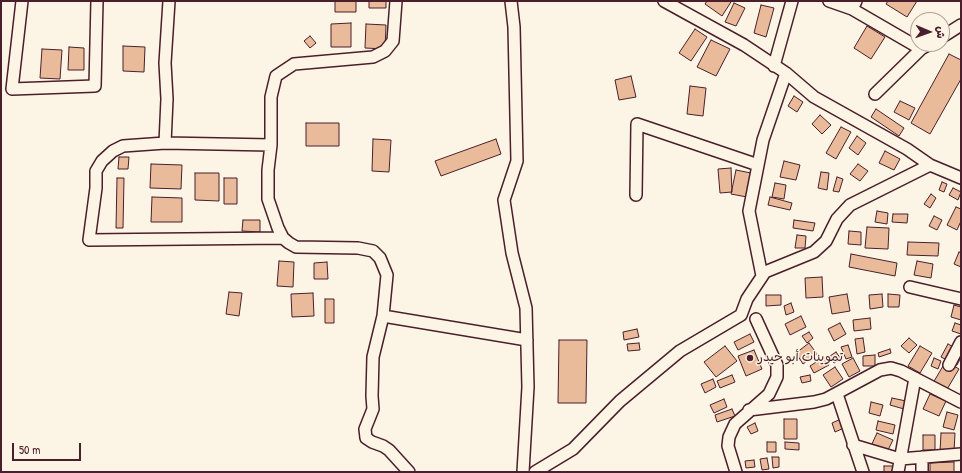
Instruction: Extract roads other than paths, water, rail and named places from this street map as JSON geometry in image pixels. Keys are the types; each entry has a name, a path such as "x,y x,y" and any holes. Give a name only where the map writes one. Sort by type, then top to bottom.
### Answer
{"street":[{"path":"22,1 12,89 95,86 97,1"},
{"path":"165,143 167,99 164,63 168,1"},
{"path":"396,1 393,41 385,51 373,57 294,64 276,76 271,97 271,145 268,170 268,199 283,238 296,247 358,248 373,251 380,258 387,275 383,316 373,357 373,409 365,429 366,438 372,442 384,446 409,472"},
{"path":"511,1 514,27 518,161 504,200 512,253 526,308 528,387 523,472"},
{"path":"664,1 744,45 786,73 814,97 907,149 930,165 961,178"},
{"path":"774,66 792,1"},
{"path":"829,1 854,5 910,37"},
{"path":"950,32 961,25"},
{"path":"875,94 920,52"},
{"path":"762,276 749,211 763,140 786,73"},
{"path":"636,195 637,124 758,165"},
{"path":"271,145 165,143 123,146 113,150 102,161 96,171 96,188 89,240 283,238"},
{"path":"535,472 573,449 620,401 680,351 742,315 747,299 765,272 814,252 826,240 837,219 850,205 930,165"},
{"path":"910,287 961,299"},
{"path":"383,316 527,340"},
{"path":"736,472 728,446 729,436 735,424 749,410 769,394 777,377 777,365 756,319"},
{"path":"949,365 961,342"},
{"path":"749,410 820,401 886,369 896,369 961,402"},
{"path":"898,472 915,378"},
{"path":"837,394 863,472"},
{"path":"853,445 900,459 961,454"},
{"path":"922,457 922,472"}],"place":[{"name":"تموينات أبو حيدر","path":"750,358"}]}
